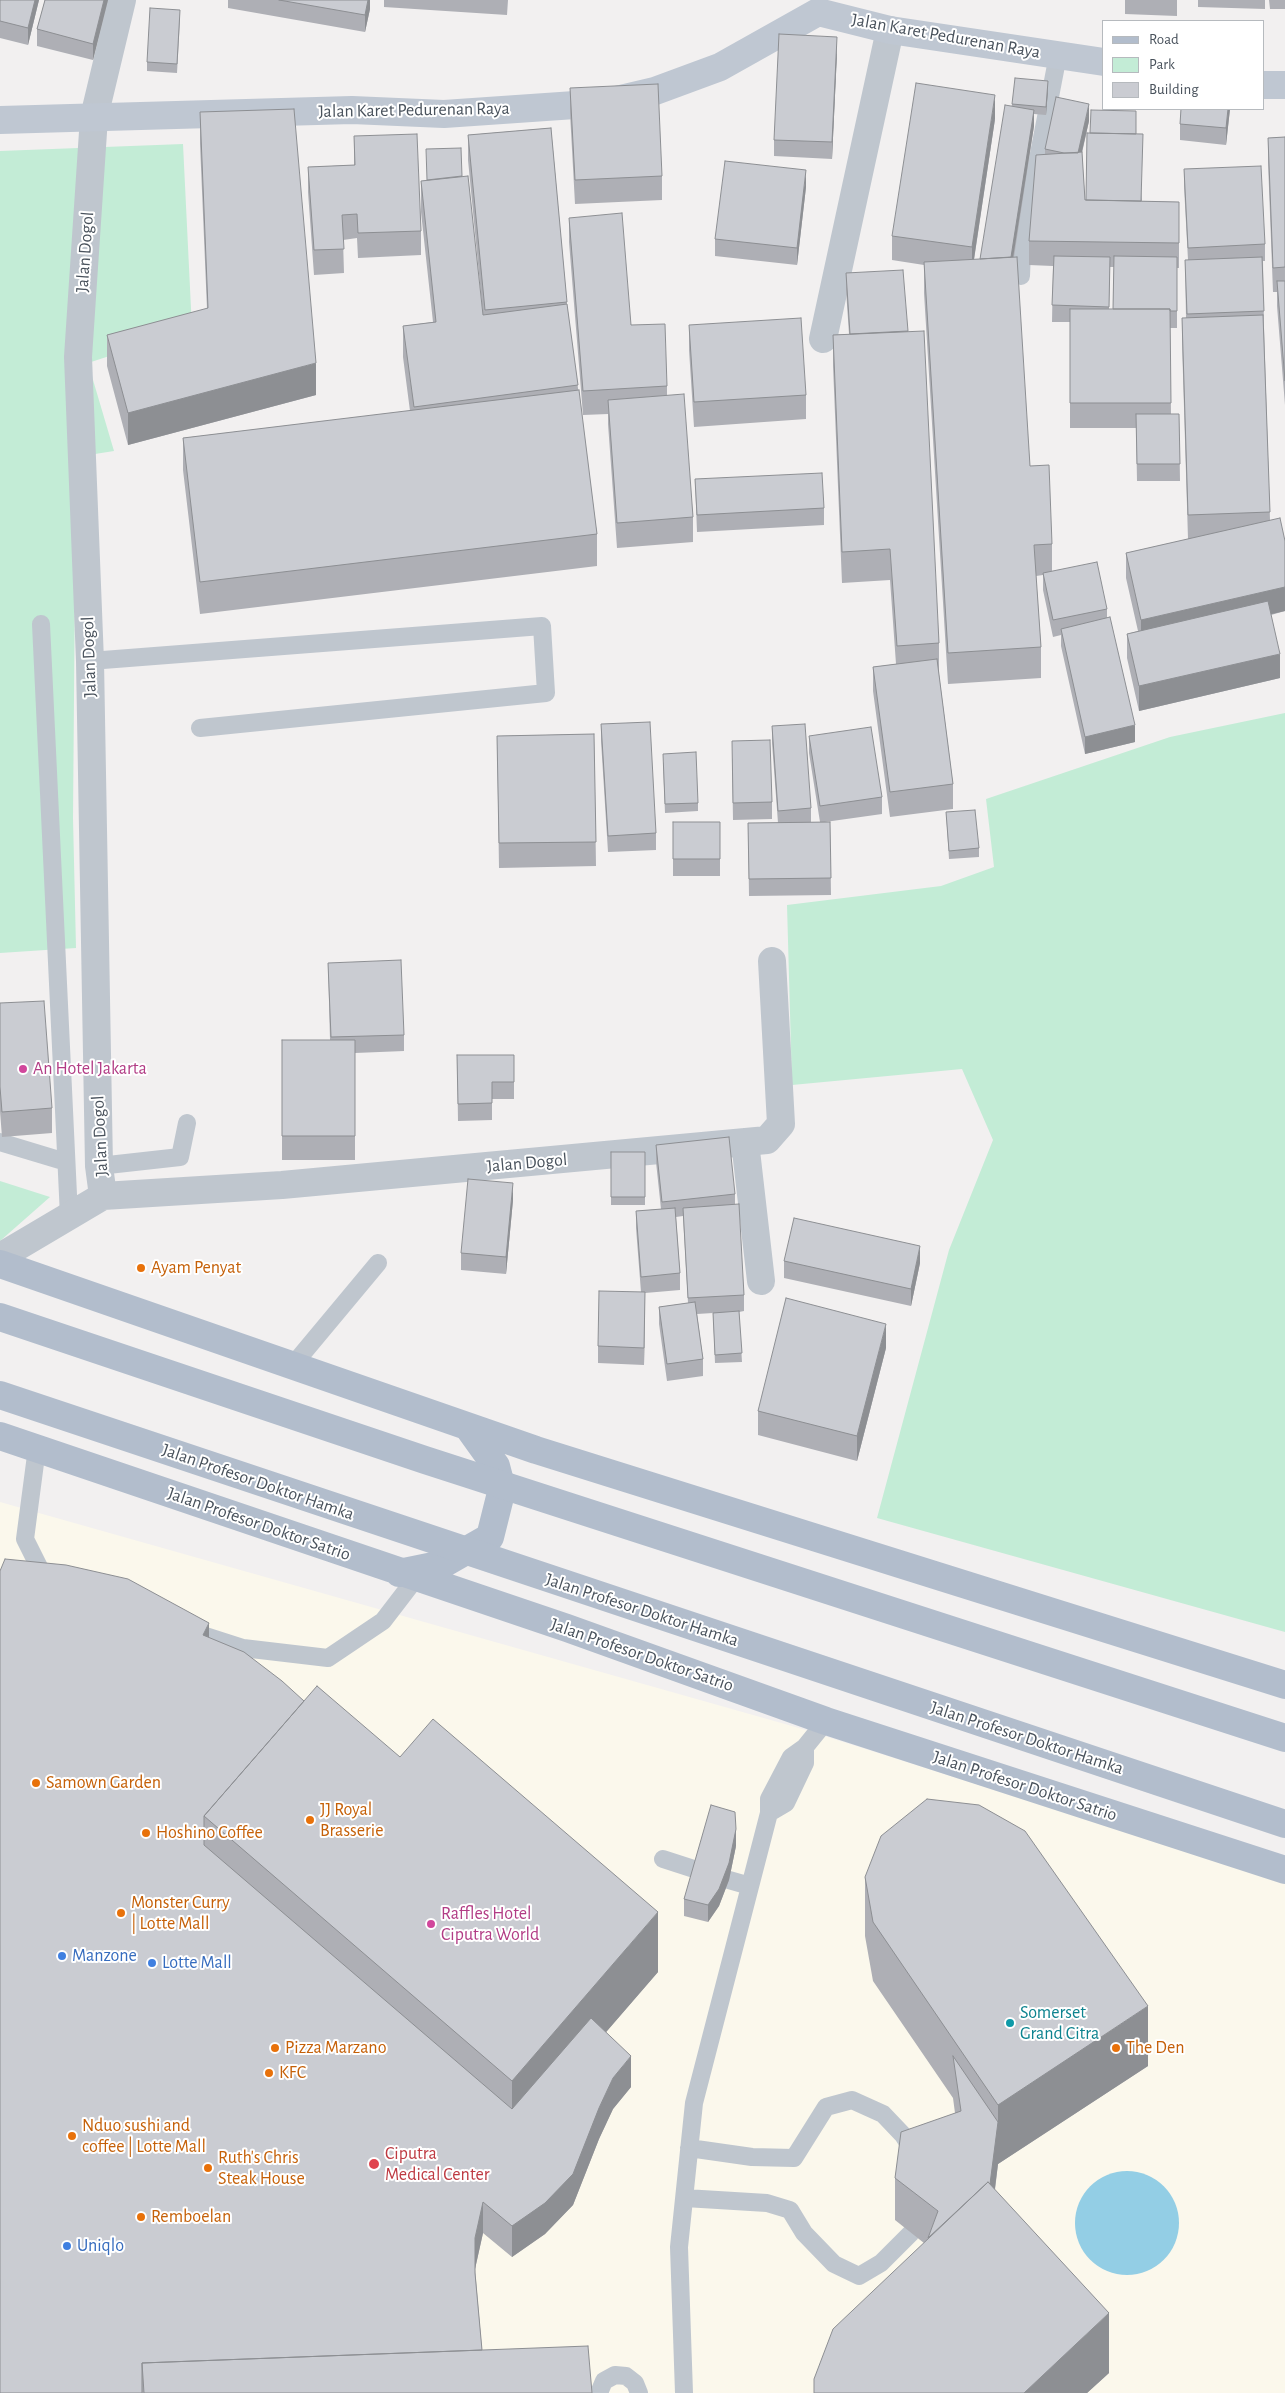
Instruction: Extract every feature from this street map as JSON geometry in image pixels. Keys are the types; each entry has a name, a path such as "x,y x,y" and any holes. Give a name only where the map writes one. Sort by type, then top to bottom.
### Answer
{"main road":[{"path":"0,1264 468,1427 1285,1685"},
{"path":"0,1317 425,1460 1285,1738"},
{"name":"Jalan Profesor Doktor Hamka","path":"0,1395 1285,1824"},
{"path":"408,1576 443,1564 490,1537 502,1489 496,1466 468,1427"},
{"name":"Jalan Profesor Doktor Satrio","path":"0,1436 408,1576 567,1628 826,1720 1285,1870"}],"street":[{"name":"Jalan Dogol","path":"103,1196 99,1166 90,661 78,357 94,117 122,0"},
{"name":"Jalan Karet Pedurenan Raya","path":"0,120 352,110 444,114 604,103 655,91 720,67 819,6 890,30 1102,62"},
{"path":"823,339 890,30"},
{"path":"1265,85 1285,85"},
{"name":"Jalan Dogol","path":"0,1258 103,1196 282,1185 766,1140 781,1124 772,961"},
{"path":"745,1142 761,1281"}],"lane":[{"path":"1021,276 1028,216 1058,55"},
{"path":"41,624 70,1216"},
{"path":"90,661 542,626 546,693 200,728"},
{"path":"99,1166 180,1157 187,1122"},
{"path":"0,1142 66,1162"},
{"path":"293,1365 378,1263"},
{"path":"37,1448 25,1539 47,1584 66,1590"},
{"path":"168,1624 243,1648 328,1658 383,1621 408,1576"},
{"path":"684,2393 679,2247 694,2103 769,1813 769,1799 791,1757 805,1747 826,1720"},
{"path":"663,1860 697,1870"},
{"path":"729,1880 750,1886"},
{"path":"689,2148 752,2156 794,2158 826,2107 852,2100 882,2114 903,2135 922,2167"},
{"path":"684,2198 767,2203 790,2210 804,2233 834,2264 859,2276 881,2263 911,2233"},
{"path":"599,2393 604,2381 615,2376 626,2376 635,2382 639,2393"}],"shaded area":[{"path":"0,1502 799,1728 1285,1882 1285,2393 0,2393"}],"green space":[{"path":"183,144 192,329 88,363 114,451 76,457 73,818 76,948 0,953 0,151"},
{"path":"1285,713 1285,1632 877,1518 949,1250 993,1140 962,1069 792,1085 787,905 941,886 994,867 986,799 1170,737"},
{"path":"0,1181 50,1197 0,1241"}],"water":[{"path":"1127,2171 1147,2175 1164,2186 1175,2203 1179,2223 1175,2243 1164,2260 1147,2271 1127,2275 1107,2271 1090,2260 1079,2243 1075,2223 1079,2203 1090,2186 1107,2175"}],"building":[{"path":"0,0 35,0 28,28 0,21"},
{"path":"45,0 104,0 93,44 37,29"},
{"path":"279,0 368,0 365,15"},
{"path":"150,8 180,10 177,64 147,62"},
{"path":"779,34 837,37 832,142 774,140"},
{"path":"1015,78 1048,81 1046,107 1012,104"},
{"path":"916,83 995,95 972,247 892,236"},
{"path":"658,84 662,176 575,180 570,88"},
{"path":"1056,97 1089,104 1078,153 1064,153 1045,149"},
{"path":"1005,105 1034,110 1011,257 980,259"},
{"path":"294,109 316,363 128,413 107,335 208,308 200,112"},
{"path":"1091,110 1136,111 1136,134 1090,133"},
{"path":"1181,110 1228,110 1226,128 1180,124"},
{"path":"551,128 567,302 485,310 468,135"},
{"path":"1087,133 1143,134 1141,201 1086,200"},
{"path":"417,134 421,231 358,233 357,214 342,215 344,249 314,250 308,167 355,165 354,136"},
{"path":"1285,137 1285,267 1273,268 1268,138"},
{"path":"461,148 462,176 427,180 426,149"},
{"path":"1082,152 1085,200 1179,202 1179,243 1029,241 1036,155"},
{"path":"725,161 806,170 797,248 715,239"},
{"path":"1261,166 1265,244 1188,248 1184,169"},
{"path":"468,176 483,315 567,304 578,385 414,407 403,326 436,322 421,181"},
{"path":"622,213 631,325 665,324 667,386 583,391 569,218"},
{"path":"1054,256 1110,257 1109,307 1052,305"},
{"path":"1114,256 1177,257 1177,311 1170,311 1170,309 1113,309"},
{"path":"1017,257 1030,466 1049,465 1052,544 1034,545 1041,647 948,653 924,262"},
{"path":"1262,257 1264,311 1187,314 1185,260"},
{"path":"903,270 908,331 850,334 846,273"},
{"path":"1277,281 1285,281 1285,381"},
{"path":"1070,309 1170,309 1171,403 1070,403"},
{"path":"1263,315 1270,512 1188,515 1182,318"},
{"path":"801,318 806,395 694,402 689,325"},
{"path":"924,331 939,643 897,646 890,549 842,552 833,335"},
{"path":"579,390 597,534 200,582 183,438"},
{"path":"684,394 693,517 617,523 608,400"},
{"path":"1136,414 1179,414 1180,464 1137,464"},
{"path":"822,473 824,508 697,515 695,479"},
{"path":"1280,518 1285,541 1285,587 1141,620 1126,553"},
{"path":"1097,562 1107,609 1053,620 1043,573"},
{"path":"1268,601 1280,654 1139,686 1127,634"},
{"path":"1110,617 1135,725 1085,737 1061,629"},
{"path":"937,659 953,784 890,792 873,667"},
{"path":"650,722 656,833 608,836 601,724"},
{"path":"805,724 811,808 778,811 772,726"},
{"path":"871,727 882,797 820,806 809,736"},
{"path":"594,734 596,842 499,843 497,736"},
{"path":"770,740 772,802 733,803 732,741"},
{"path":"696,752 698,803 665,804 663,754"},
{"path":"975,810 979,848 949,851 946,812"},
{"path":"673,822 720,822 720,859 673,859"},
{"path":"830,822 831,878 749,879 748,823"},
{"path":"401,960 404,1035 331,1037 328,963"},
{"name":"An Hotel Jakarta","path":"44,1001 52,1108 2,1112 0,1087 0,1003"},
{"path":"282,1040 355,1040 355,1136 282,1136"},
{"path":"457,1055 514,1055 514,1082 492,1082 492,1103 458,1104"},
{"path":"729,1137 735,1194 662,1202 656,1145"},
{"path":"611,1152 645,1152 645,1197 611,1197"},
{"path":"468,1179 513,1183 506,1257 461,1253"},
{"path":"739,1204 744,1295 688,1298 683,1208"},
{"path":"675,1208 680,1273 641,1277 636,1211"},
{"path":"794,1218 920,1246 911,1289 784,1261"},
{"path":"599,1291 645,1292 644,1348 598,1346"},
{"path":"786,1298 886,1324 857,1436 758,1411"},
{"path":"695,1302 703,1359 667,1364 659,1307"},
{"path":"739,1311 742,1353 715,1355 713,1313"},
{"name":"Lotte Mall","path":"5,1559 66,1565 128,1579 209,1623 203,1635 244,1652 282,1681 304,1701 204,1816 204,1845 512,2109 591,2018 631,2056 613,2078 573,2174 545,2203 512,2226 483,2202 475,2238 475,2273 482,2350 142,2363 142,2393 0,2393 0,1571"},
{"name":"Raffles Hotel Ciputra World","path":"317,1686 400,1757 433,1719 658,1912 512,2081 204,1816"},
{"name":"Somerset Grand Citra","path":"927,1799 979,1805 1025,1831 1148,2006 998,2105 873,1922 865,1877 881,1836"},
{"path":"711,1805 735,1812 736,1829 729,1863 719,1889 708,1905 684,1899"},
{"path":"953,2056 998,2122 990,2184 988,2182 928,2238 938,2211 895,2178 901,2132 961,2111"},
{"path":"988,2182 1109,2313 1024,2393 814,2393 814,2379 833,2329"},
{"path":"588,2346 592,2393 144,2393 142,2363"}],"place":[{"name":"An Hotel Jakarta","path":"23,1069"},
{"name":"Ayam Penyat","path":"141,1268"},
{"name":"Samown Garden","path":"36,1783"},
{"name":"JJ Royal Brasserie","path":"310,1820"},
{"name":"Hoshino Coffee","path":"146,1833"},
{"name":"Monster Curry | Lotte Mall","path":"121,1913"},
{"name":"Raffles Hotel Ciputra World","path":"431,1924"},
{"name":"Manzone","path":"62,1956"},
{"name":"Lotte Mall","path":"152,1963"},
{"name":"Somerset Grand Citra","path":"1010,2023"},
{"name":"Pizza Marzano","path":"275,2048"},
{"name":"The Den","path":"1116,2048"},
{"name":"KFC","path":"269,2073"},
{"name":"Nduo sushi and coffee | Lotte Mall","path":"72,2136"},
{"name":"Ciputra Medical Center","path":"374,2164"},
{"name":"Ruth's Chris Steak House","path":"208,2168"},
{"name":"Remboelan","path":"141,2217"},
{"name":"Uniqlo","path":"67,2246"}]}
